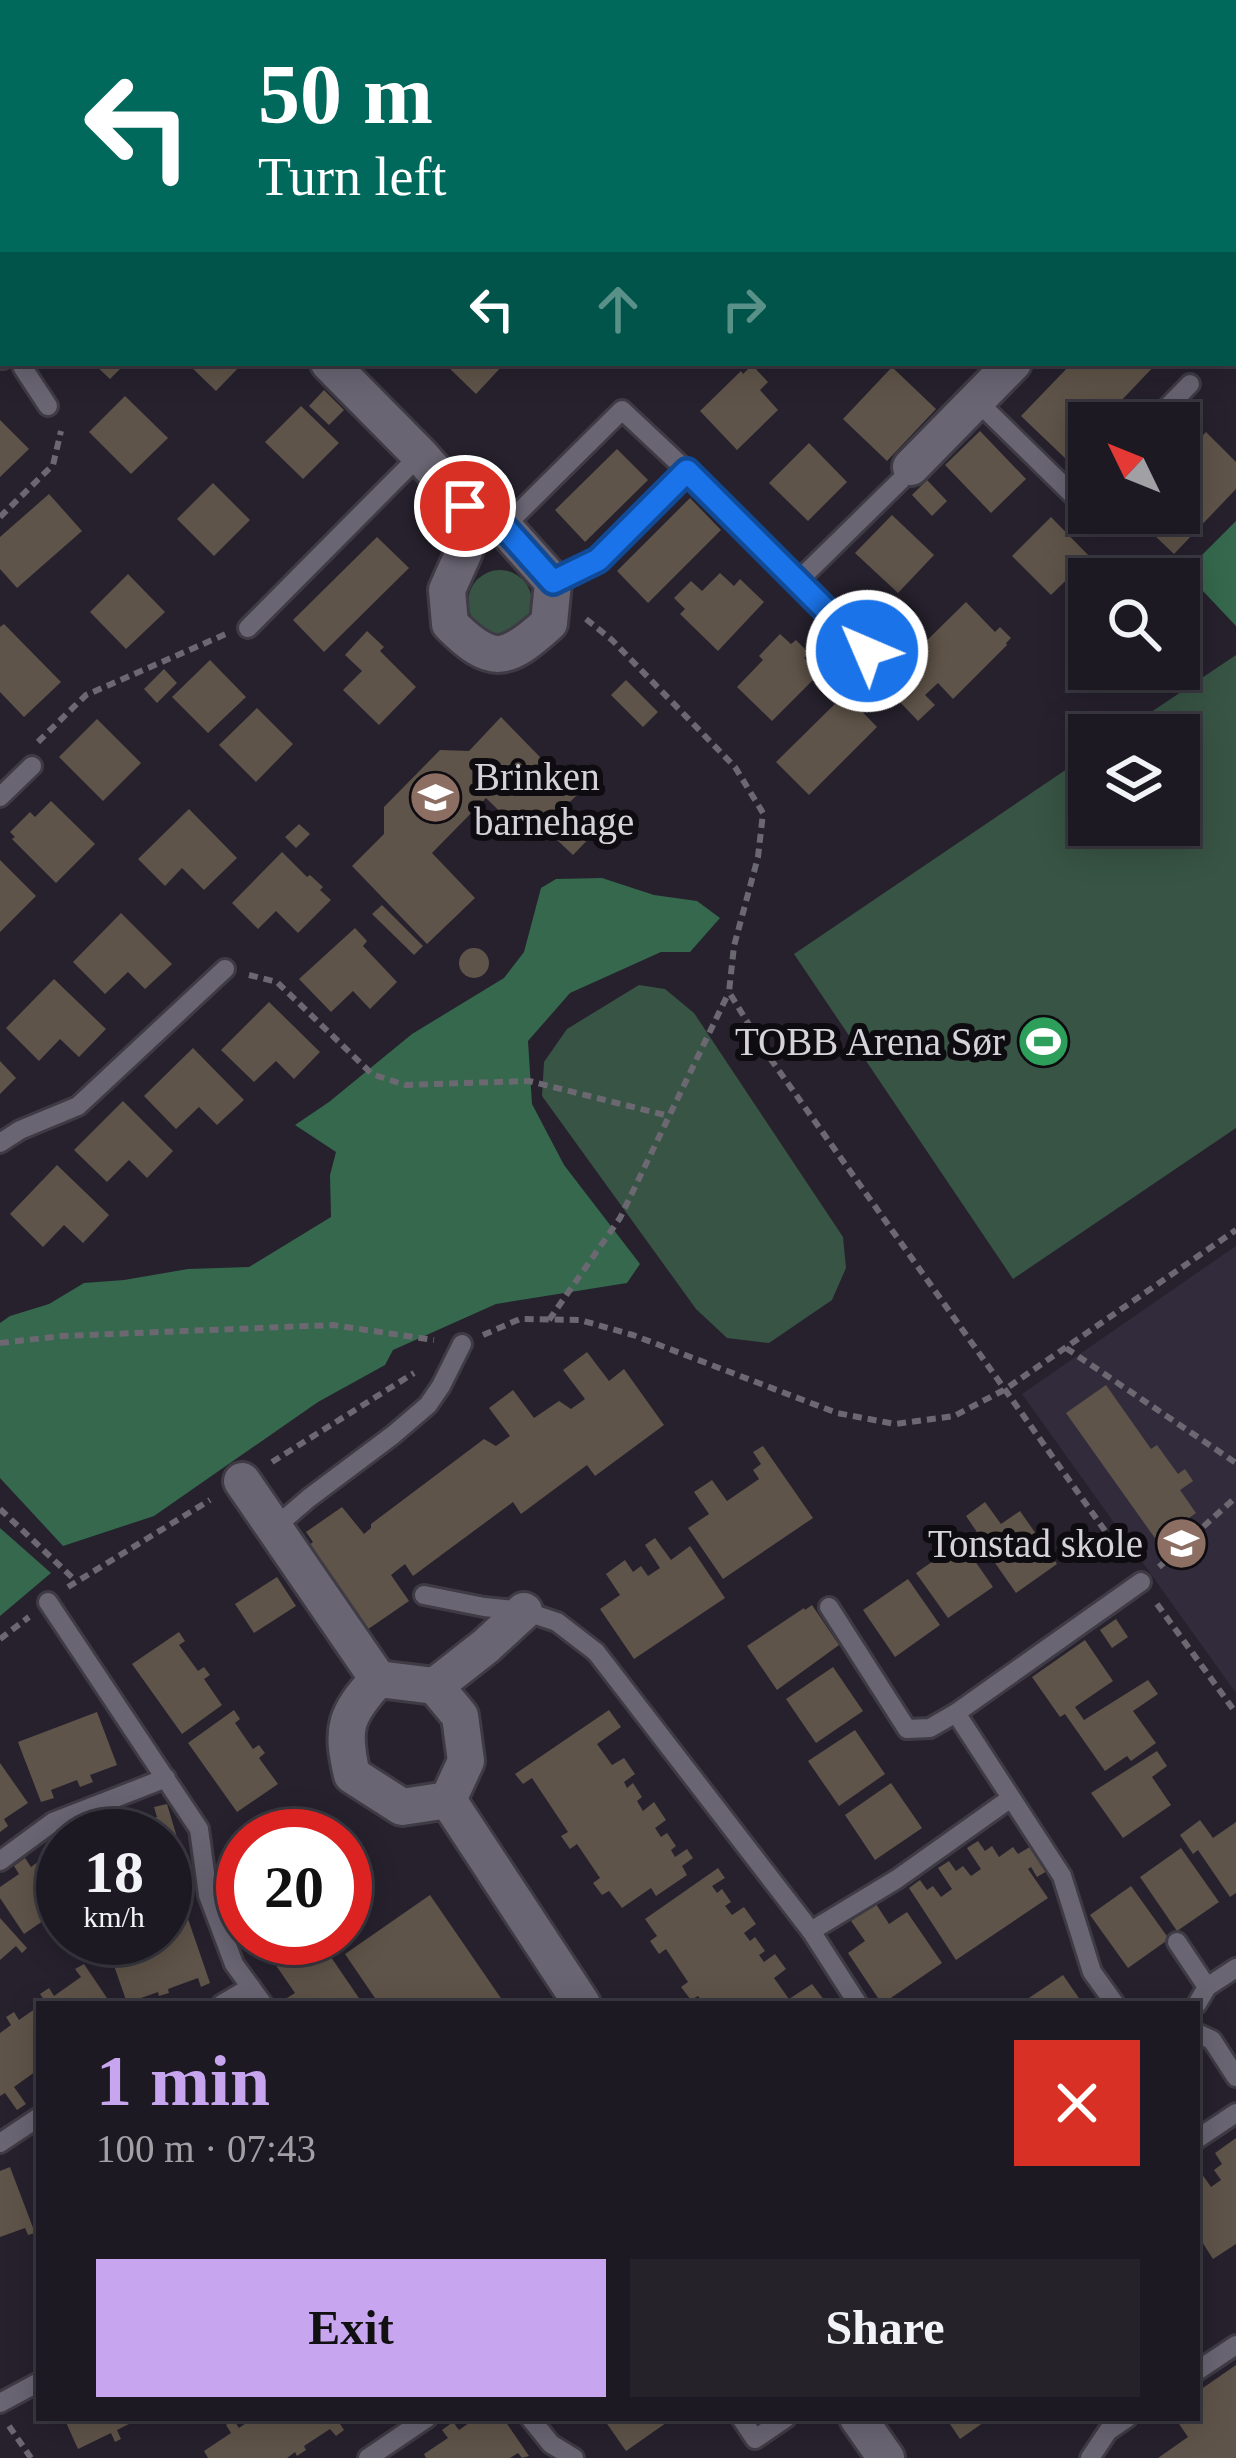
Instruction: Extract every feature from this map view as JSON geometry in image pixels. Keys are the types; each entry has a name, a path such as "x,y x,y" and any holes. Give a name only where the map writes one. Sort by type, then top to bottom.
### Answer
{"street":[{"path":"332,366 465,506 504,527 553,582 549,623 524,646 502,655 476,650 450,624 447,590 464,552 465,506"},
{"path":"906,474 1010,366"},
{"path":"242,1480 378,1679 436,1686 460,1716 466,1761 448,1800"},
{"path":"436,1686 524,1611"},
{"path":"378,1679 358,1701 343,1737 352,1775 402,1807 448,1800"},
{"path":"448,1800 580,2001"},
{"path":"860,2421 886,2458"}],"lane":[{"path":"22,366 48,406"},
{"path":"1172,402 1190,384"},
{"path":"976,400 1068,487"},
{"path":"504,527 622,410 867,651"},
{"path":"248,628 420,455"},
{"path":"553,582 598,560 687,471"},
{"path":"797,582 906,474"},
{"path":"0,797 32,766"},
{"path":"0,1143 78,1106 225,969"},
{"path":"274,1528 428,1405 462,1344"},
{"path":"829,1607 907,1729 930,1728 1141,1582"},
{"path":"424,1595 524,1611 557,1622 596,1652 811,1931 856,2001"},
{"path":"48,1602 200,1829 208,1895 234,1964 257,1996"},
{"path":"956,1713 1061,1876 1092,1972 1113,2001"},
{"path":"0,1861 53,1822 166,1778"},
{"path":"811,1931 897,1879 1011,1798"},
{"path":"1177,1942 1202,1996 1236,1968"},
{"path":"1200,2034 1212,2040 1236,2077"},
{"path":"1200,2137 1236,2113"},
{"path":"0,2143 36,2119"},
{"path":"1200,2369 1236,2344"},
{"path":"0,2403 36,2384"},
{"path":"368,2458 424,2421"},
{"path":"532,2421 551,2444 574,2458"},
{"path":"751,2449 783,2421"},
{"path":"1090,2458 1108,2431 1123,2421"}],"path":[{"path":"0,517 53,465 61,432 48,406"},
{"path":"549,1320 620,1218 729,992 734,946 758,857 763,813 735,767 612,640 581,616"},
{"path":"32,766 30,749 86,694 216,636 248,628"},
{"path":"225,969 277,982 373,1074 389,1080 405,1085 529,1082 669,1116"},
{"path":"729,992 765,1052 1236,1713"},
{"path":"0,1640 76,1581 462,1344 520,1319 580,1320 633,1335 837,1413 895,1424 954,1416 1004,1390 1236,1230"},
{"path":"0,1343 62,1336 333,1325 462,1344"},
{"path":"1066,1348 1236,1463"},
{"path":"1141,1582 1236,1497"},
{"path":"0,1509 76,1581"},
{"path":"0,2413 31,2458"}],"shaded area":[{"name":"Tonstad skole","path":"1236,1246 1236,1693 1022,1394"}],"green space":[{"path":"1236,521 1236,626 1200,588 1199,558"},
{"path":"500,570 522,580 532,602 522,624 500,634 478,624 468,602 478,580"},
{"name":"TOBB Arena Sør","path":"1236,655 1236,1128 1013,1279 794,954 1068,768 1068,846 1200,846 1200,714 1148,714 1184,690 1200,690 1200,679"},
{"path":"602,878 654,895 697,901 720,918 690,952 661,952 570,993 528,1041 532,1104 564,1165 640,1264 627,1283 496,1304 393,1350 385,1365 318,1402 154,1516 63,1546 0,1478 0,1323 49,1304 84,1283 188,1269 249,1267 331,1217 330,1175 336,1152 295,1125 412,1034 504,978 524,952 541,888 556,879"},
{"path":"639,985 665,989 694,1013 843,1237 846,1268 832,1300 769,1343 727,1338 696,1309 542,1096 544,1062 567,1029"},
{"path":"0,1528 51,1573 0,1616"}],"building":[{"path":"96,366 123,366 110,379"},
{"path":"190,366 240,366 216,391"},
{"path":"447,366 502,366 476,394"},
{"path":"753,366 768,382 760,390 778,410 737,450 700,411 741,371"},
{"path":"1069,366 1154,366 1120,402 1068,402 1066,459 1021,416"},
{"path":"892,367 936,409 887,461 843,419"},
{"path":"324,390 344,410 329,425 309,406"},
{"path":"125,396 168,438 131,474 89,432"},
{"path":"301,406 339,443 303,479 265,442"},
{"path":"0,420 29,449 0,477"},
{"path":"980,431 1026,479 991,513 945,465"},
{"path":"1206,432 1236,462 1236,489 1200,527 1200,438"},
{"path":"809,443 847,482 808,521 769,483"},
{"path":"617,449 648,480 585,542 555,510"},
{"path":"927,480 947,501 932,516 912,495"},
{"path":"213,483 250,520 214,556 177,519"},
{"path":"49,494 82,531 17,588 0,569 0,537"},
{"path":"690,498 721,530 648,603 617,571"},
{"path":"892,515 934,555 898,593 855,553"},
{"path":"1051,517 1090,557 1068,558 1068,578 1051,595 1012,556"},
{"path":"1153,534 1193,534 1174,554"},
{"path":"377,537 409,568 324,652 293,620"},
{"path":"720,573 734,586 740,579 764,602 718,651 680,614 685,609 674,598 691,581 702,591"},
{"path":"128,574 165,612 126,649 90,612"},
{"path":"966,602 995,632 1000,627 1011,638 953,699 938,683 925,695 935,705 918,721 879,680 893,666 912,658"},
{"path":"4,624 61,682 24,717 0,692 0,627"},
{"path":"367,631 416,687 379,725 343,690 362,671 345,655"},
{"path":"780,634 791,644 796,640 809,653 804,658 820,673 772,721 737,687"},
{"path":"210,660 246,697 208,733 172,697"},
{"path":"164,669 177,683 157,703 144,689"},
{"path":"626,680 658,712 643,727 611,695"},
{"path":"845,694 877,727 809,795 776,762"},
{"path":"257,708 293,744 256,782 219,745"},
{"path":"501,717 577,795 530,841 486,798 432,853 475,898 427,944 352,866 384,834 384,807 440,750 469,751"},
{"path":"97,719 141,763 103,801 59,757"},
{"path":"51,801 95,844 56,883 10,832 30,812 35,817"},
{"path":"189,809 237,858 204,890 182,868 165,886 138,859"},
{"path":"583,810 601,826 573,855 556,839"},
{"path":"299,824 310,834 296,848 285,837"},
{"path":"282,852 323,887 320,890 331,900 298,933 276,911 258,929 232,903"},
{"path":"0,860 36,896 0,932"},
{"path":"382,905 423,946 414,955 372,914"},
{"path":"121,913 172,964 145,989 128,972 105,994 73,962"},
{"path":"355,928 367,941 363,946 397,982 370,1009 353,991 331,1012 299,979"},
{"path":"474,948 485,952 489,963 485,974 474,978 463,974 459,963 463,952"},
{"path":"54,979 106,1029 79,1057 60,1039 39,1061 6,1028"},
{"path":"269,1002 320,1052 294,1079 276,1061 254,1082 221,1050"},
{"path":"193,1048 244,1100 217,1125 199,1107 176,1129 144,1096"},
{"path":"0,1061 16,1078 0,1094"},
{"path":"123,1101 173,1151 147,1178 129,1160 107,1182 74,1150"},
{"path":"57,1165 109,1215 83,1243 64,1225 43,1247 10,1214"},
{"path":"587,1352 609,1381 624,1369 664,1425 595,1476 587,1465 521,1514 513,1502 413,1576 405,1564 391,1575 409,1601 361,1634 304,1549 313,1542 306,1532 342,1507 364,1534 484,1439 496,1446 510,1436 489,1408 513,1390 534,1418 559,1401 571,1409 585,1399 563,1370"},
{"path":"1106,1385 1151,1449 1157,1445 1178,1474 1185,1469 1193,1481 1180,1490 1196,1513 1157,1541 1066,1413"},
{"path":"763,1446 813,1518 723,1579 688,1528 709,1514 694,1492 712,1480 727,1501 759,1479 753,1470 761,1464 753,1452"},
{"path":"985,1502 1001,1524 1020,1511 1057,1564 1016,1593 966,1516"},
{"path":"948,1527 993,1587 948,1618 916,1573 949,1550 938,1534"},
{"path":"655,1538 671,1560 690,1546 725,1598 634,1659 600,1609 620,1595 606,1574 625,1560 633,1572 641,1566 648,1576 660,1568 645,1545"},
{"path":"277,1577 296,1606 254,1633 235,1604"},
{"path":"908,1579 940,1625 895,1657 863,1610"},
{"path":"812,1605 839,1645 777,1690 747,1646"},
{"path":"1116,1619 1128,1637 1112,1648 1100,1630"},
{"path":"179,1632 185,1641 179,1645 198,1671 204,1667 210,1675 204,1679 222,1705 182,1734 132,1664"},
{"path":"1085,1640 1113,1681 1075,1707 1084,1720 1148,1680 1158,1694 1133,1711 1156,1743 1131,1761 1127,1756 1105,1771 1032,1677"},
{"path":"833,1667 863,1711 816,1743 786,1699"},
{"path":"234,1710 240,1719 235,1723 253,1749 259,1745 265,1753 259,1758 278,1784 235,1809 188,1743"},
{"path":"609,1710 621,1727 597,1744 612,1765 624,1758 635,1774 624,1782 627,1788 633,1783 642,1797 637,1801 643,1811 654,1802 666,1820 655,1828 661,1837 667,1833 676,1846 671,1850 675,1857 687,1849 693,1858 682,1866 687,1875 656,1896 651,1888 622,1908 609,1891 602,1895 593,1883 600,1878 577,1844 570,1849 561,1836 568,1832 532,1778 523,1784 515,1774"},
{"path":"97,1712 117,1765 90,1775 93,1782 80,1787 77,1780 51,1790 54,1798 41,1802 18,1742"},
{"path":"855,1730 885,1774 839,1806 808,1761"},
{"path":"1157,1751 1167,1766 1152,1777 1171,1805 1123,1838 1091,1793"},
{"path":"0,1763 28,1803 4,1819 8,1826 0,1832"},
{"path":"891,1783 922,1828 875,1860 845,1815"},
{"path":"1200,1820 1213,1838 1236,1822 1236,1893 1230,1897 1198,1850 1193,1854 1180,1835"},
{"path":"978,1841 985,1851 992,1846 999,1857 1013,1847 1018,1854 1033,1845 1047,1871 1037,1877 1028,1869 1048,1898 956,1960 909,1888 920,1880 941,1897 952,1889 938,1868 949,1861 956,1871 963,1866 971,1876 981,1869 967,1848"},
{"path":"1181,1848 1219,1902 1177,1931 1140,1877"},
{"path":"25,1858 31,1867 36,1863 36,1926 24,1934 0,1898 0,1887 19,1874 14,1866"},
{"path":"718,1868 725,1878 712,1886 717,1893 722,1889 731,1902 725,1906 732,1915 744,1907 756,1924 744,1933 750,1941 755,1937 765,1951 759,1955 764,1962 775,1954 786,1969 774,1978 789,1999 812,1984 825,2001 702,2001 698,1996 691,2000 681,1987 688,1982 666,1949 659,1954 650,1941 657,1936 645,1919"},
{"path":"1131,1886 1169,1939 1128,1968 1090,1915"},
{"path":"430,1895 503,2001 377,2001 352,1965 372,1965 372,1935"},
{"path":"876,1904 889,1924 907,1912 942,1963 880,2001 848,1953 865,1941 851,1921"},
{"path":"0,1918 27,1948 22,1953 16,1946 0,1960"},
{"path":"192,1931 210,1983 201,1987 198,1978 168,1989 169,1993 126,2001 114,1965 192,1965"},
{"path":"85,1965 109,2001 45,2001 40,1994 49,1988 54,1996 81,1977 75,1969"},
{"path":"276,1965 336,1965 361,2001 282,2001 295,1993"},
{"path":"1063,1975 1081,2001 1024,2001"},
{"path":"36,2008 36,2071 14,2087 26,2104 17,2110 5,2093 0,2096 0,2033 11,2025 6,2017 14,2012 19,2020"},
{"path":"1236,2138 1236,2244 1213,2259 1200,2239 1200,2171 1211,2187 1221,2180 1214,2170 1222,2164 1215,2153"},
{"path":"10,2167 35,2233 28,2235 25,2228 0,2237 0,2171"},
{"path":"1236,2365 1236,2458 1158,2458 1188,2437 1177,2421 1200,2421 1200,2390"},
{"path":"65,2421 135,2421 117,2430 121,2439 115,2442 111,2433 78,2449"},
{"path":"234,2421 239,2428 249,2421 338,2421 344,2430 336,2436 330,2429 297,2456 295,2452 287,2458 208,2458 204,2451 231,2433 226,2425"},
{"path":"472,2421 505,2421 529,2456 426,2458 424,2454 448,2438 442,2430 453,2422 459,2430"},
{"path":"605,2421 665,2421 666,2423 626,2451"},
{"path":"948,2421 986,2421 960,2439"}],"place":[{"name":"Brinken barnehage","path":"435,798"},
{"name":"TOBB Arena Sør","path":"1044,1041"},
{"name":"Tonstad skole","path":"1182,1543"}],"route":[{"path":"465,506 504,527 553,582 598,560 687,471 867,651"}]}
